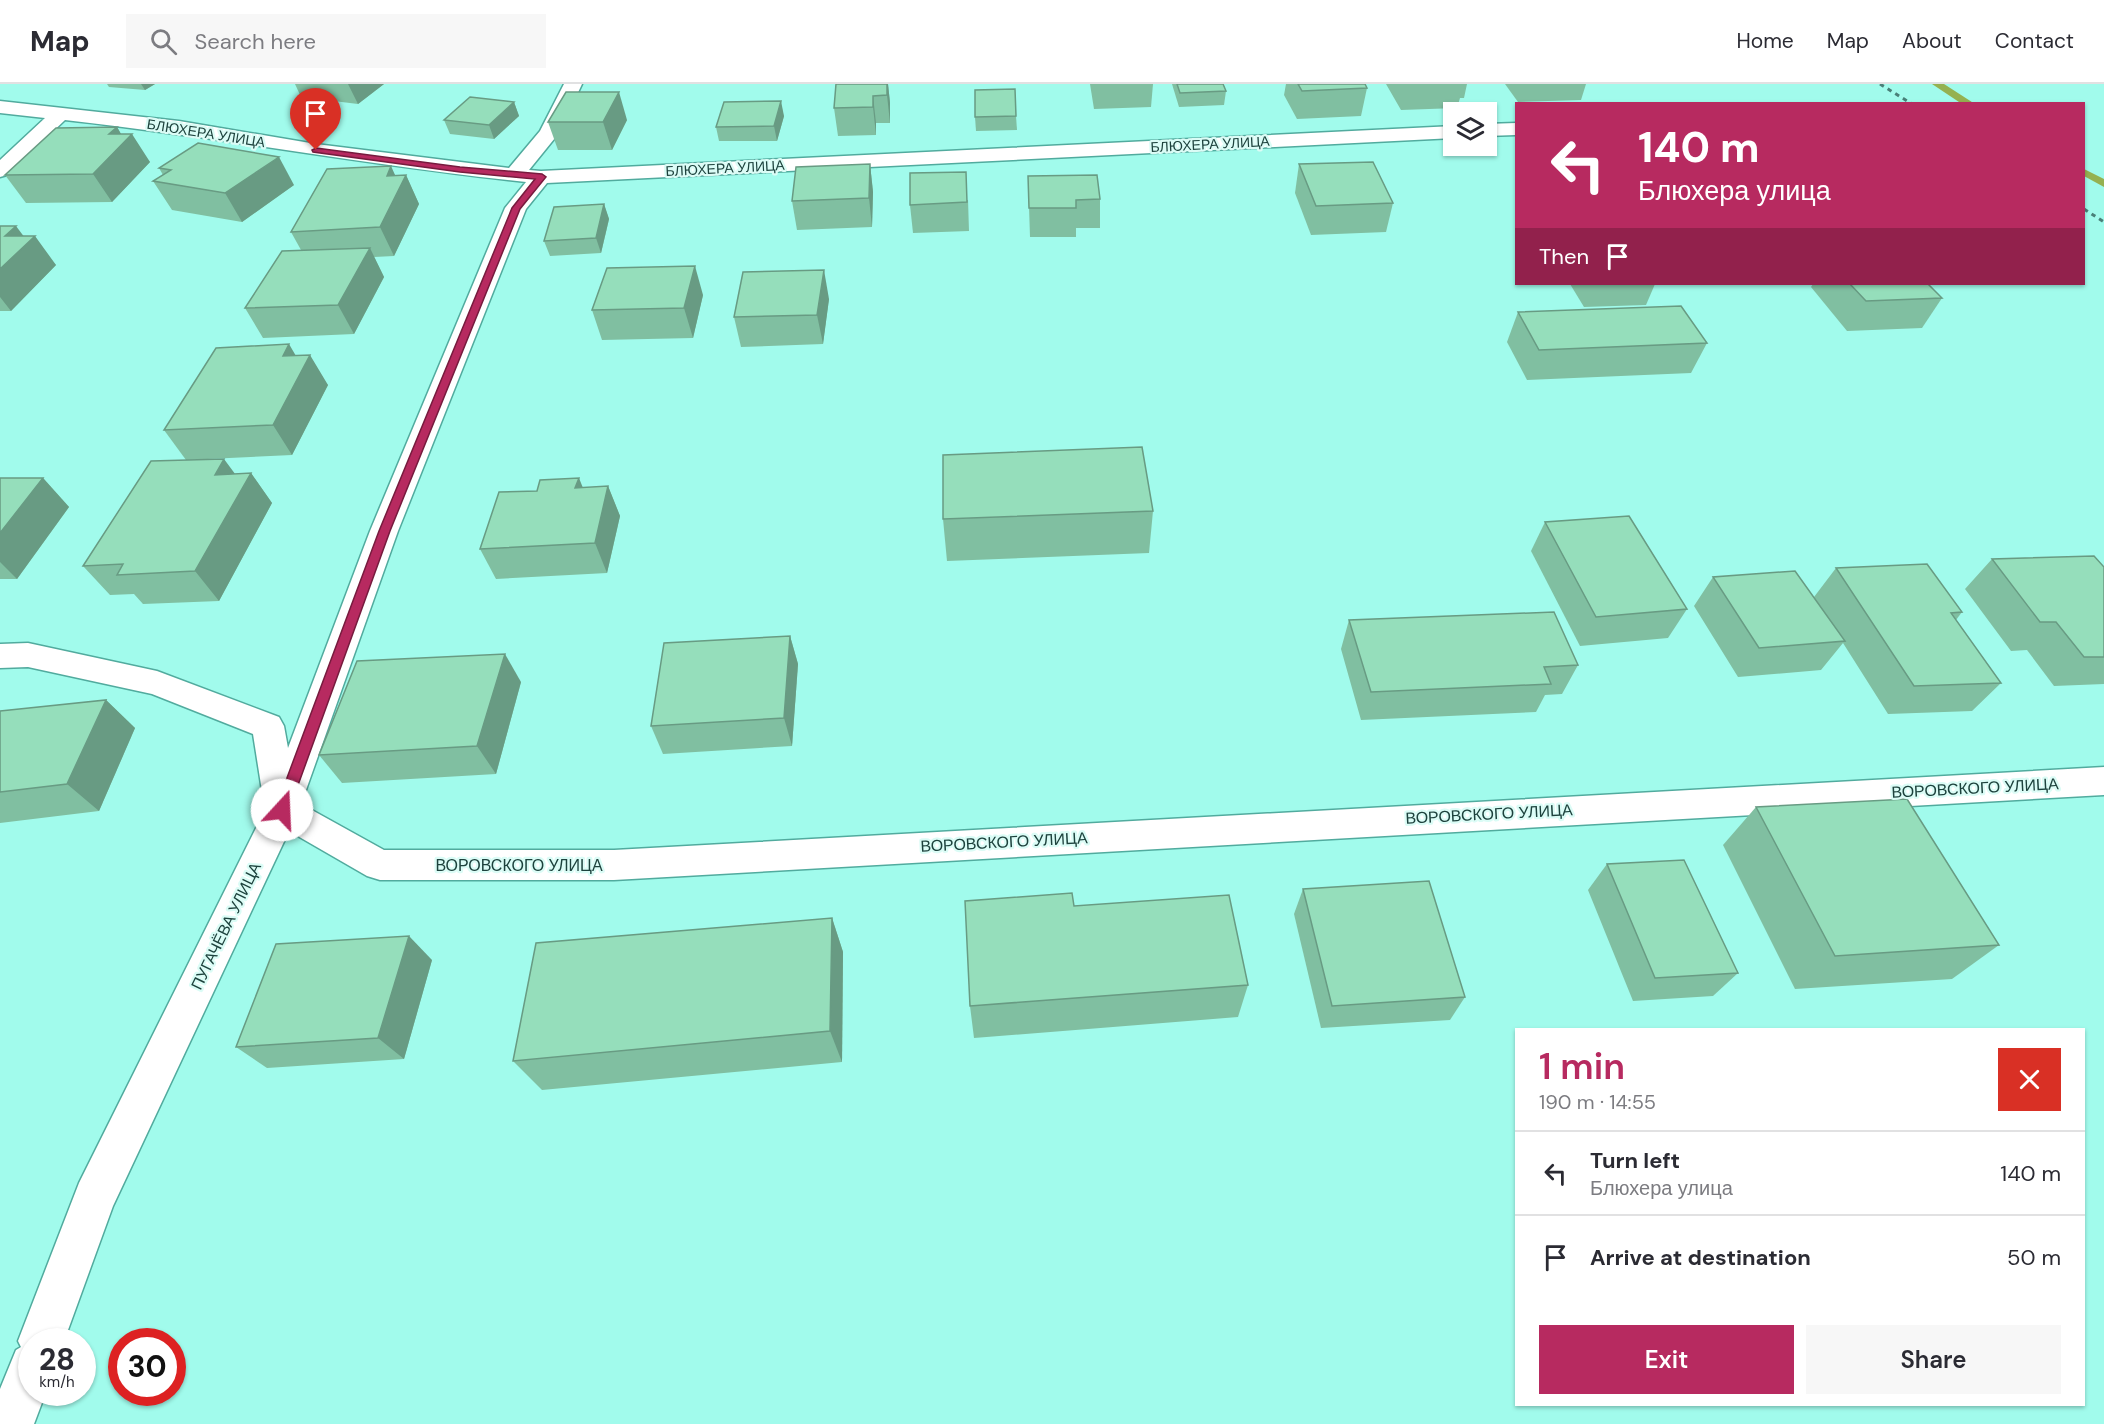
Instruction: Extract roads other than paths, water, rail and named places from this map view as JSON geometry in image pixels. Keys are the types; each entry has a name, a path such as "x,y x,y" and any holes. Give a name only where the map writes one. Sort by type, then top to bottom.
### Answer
{"street":[{"name":"ПУГАЧЁВА УЛИЦА","path":"46,1328 94,1198 282,810 384,531 528,175 573,84"},
{"name":"БЛЮХЕРА УЛИЦА","path":"0,107 179,127 316,150 460,169 528,175 1443,133"},
{"path":"0,171 59,115"},
{"path":"1497,130 1515,129"},
{"path":"0,656 28,655 157,683 268,726 282,810"},
{"name":"ВОРОВСКОГО УЛИЦА","path":"282,810 380,865 614,865 2104,781"},
{"path":"10,1424 18,1403"}],"waterway":[{"path":"1937,84 1967,102"},
{"path":"2085,173 2104,184"}],"railway":[{"path":"1880,84 1909,102"},
{"path":"2085,210 2104,222"}]}
